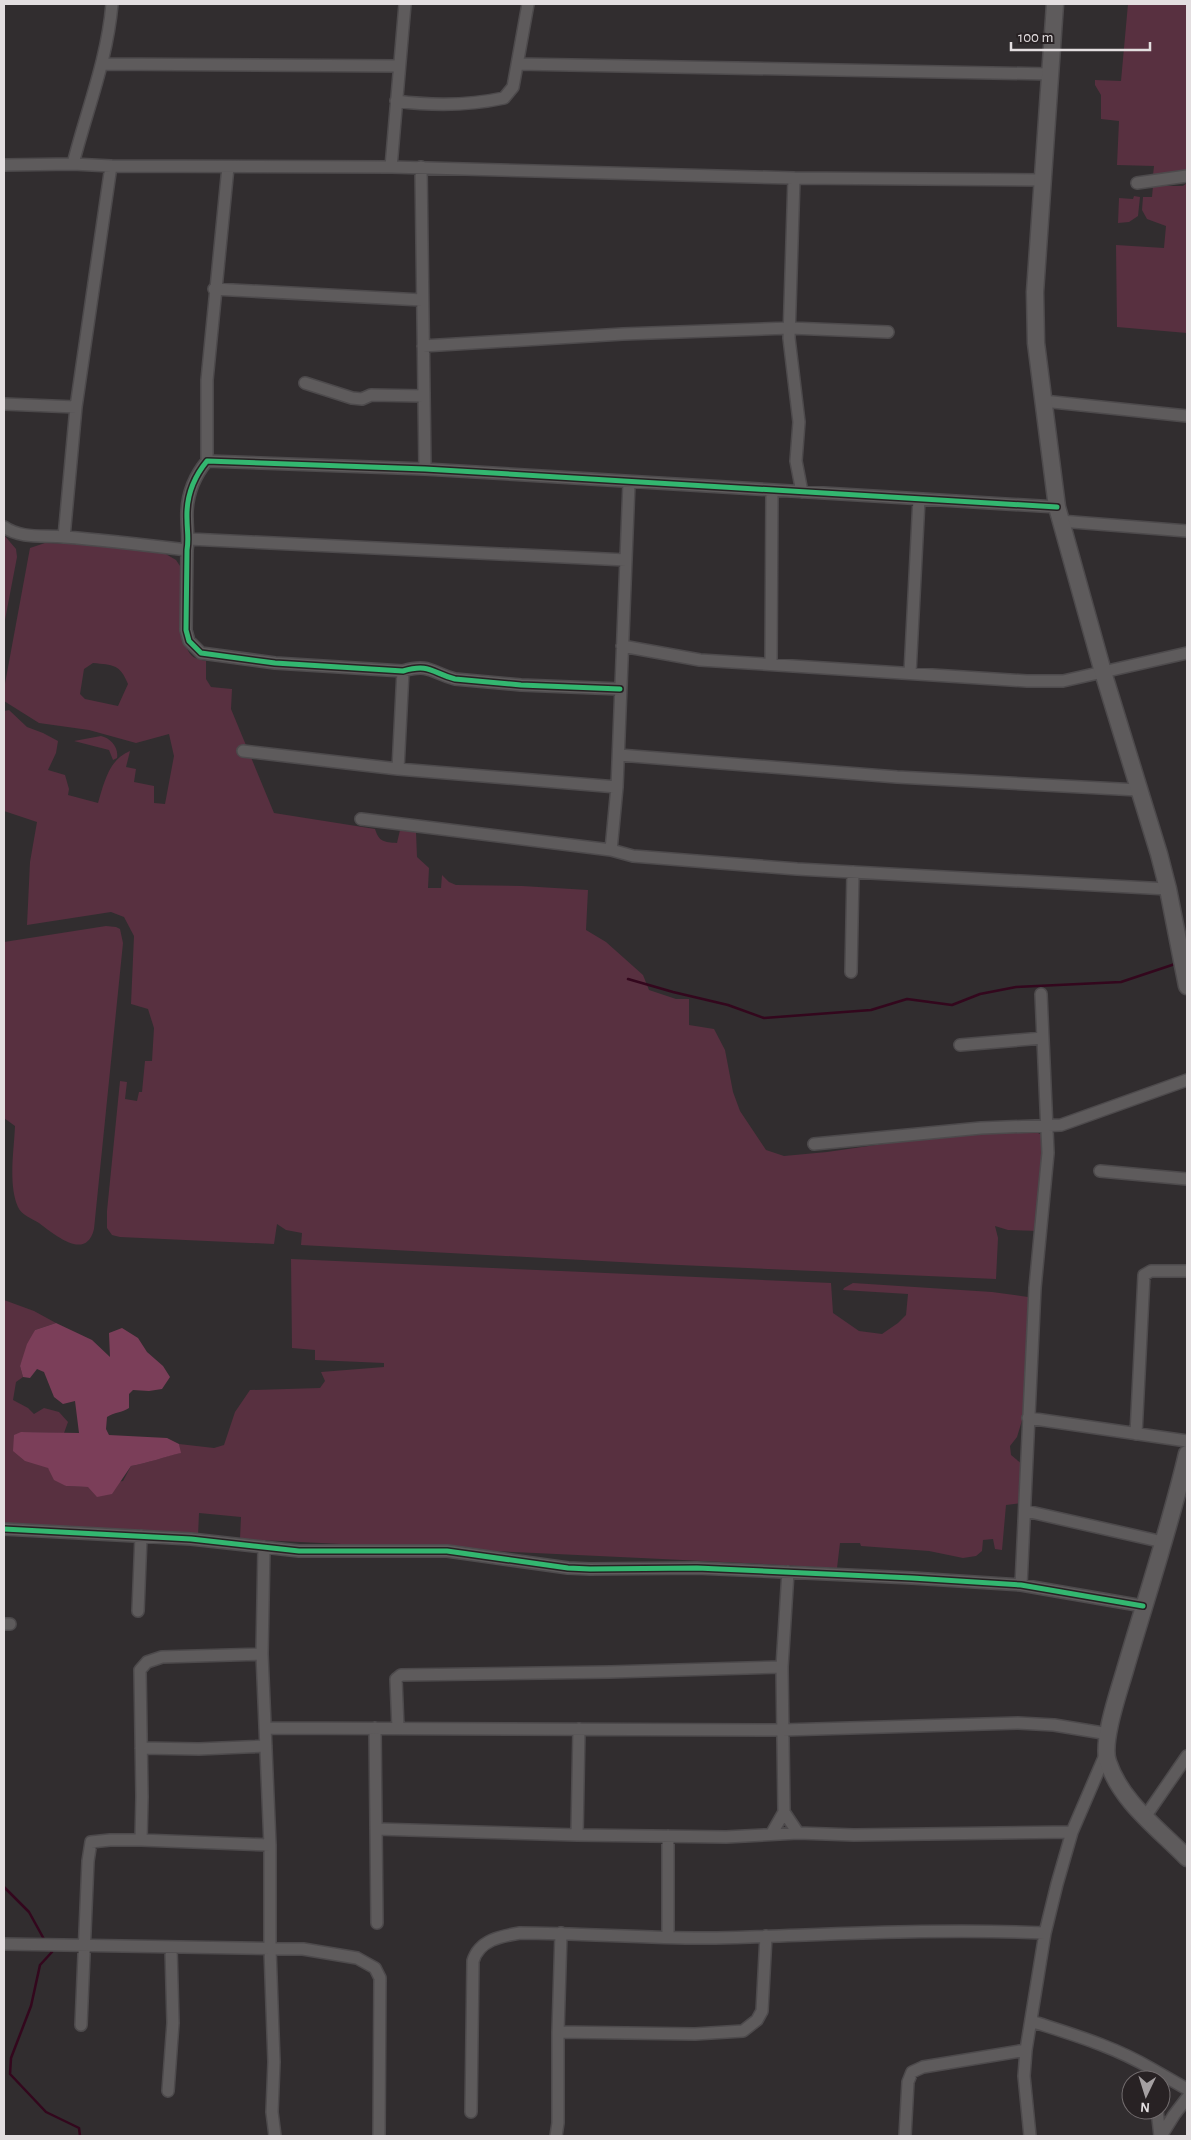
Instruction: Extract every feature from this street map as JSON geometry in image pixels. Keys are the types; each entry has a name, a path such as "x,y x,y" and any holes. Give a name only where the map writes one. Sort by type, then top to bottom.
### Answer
{"street":[{"path":"73,164 103,64 110,29 112,4"},
{"path":"392,167 405,4"},
{"path":"396,101 425,105 456,106 504,98 514,87 528,4"},
{"path":"1055,4 1035,292 1036,343 1058,514 1102,672 1168,889 1187,986"},
{"path":"103,64 399,66"},
{"path":"518,64 1050,74"},
{"path":"4,165 392,167 794,178 1044,180"},
{"path":"64,537 76,407 111,166"},
{"path":"228,167 214,289 207,380 207,461 196,474 190,489 187,517 186,630 189,642 201,653 275,663 403,671 416,667 433,669 446,677 455,679 521,685 620,689"},
{"path":"420,168 425,469"},
{"path":"1136,183 1187,176"},
{"path":"794,178 789,338 791,369 799,422 796,461 802,492"},
{"path":"214,289 422,300"},
{"path":"423,346 624,334 790,328 888,332"},
{"path":"305,383 352,398 362,399 371,395 424,396"},
{"path":"1043,402 1187,416"},
{"path":"4,404 76,407"},
{"path":"207,461 425,469 629,483 919,499 1187,530"},
{"path":"611,850 619,755 629,483"},
{"path":"771,664 772,491"},
{"path":"910,673 919,499"},
{"path":"4,528 10,532 24,535 188,545 626,560"},
{"path":"622,646 700,660 1026,681 1063,681 1187,653"},
{"path":"398,769 403,671"},
{"path":"243,750 398,769 617,787"},
{"path":"619,755 897,777 1138,790"},
{"path":"361,819 611,850 633,856 853,872 1168,889"},
{"path":"851,972 853,872"},
{"path":"1021,1585 1036,1279 1048,1153 1041,994"},
{"path":"960,1044 1043,1038"},
{"path":"814,1144 981,1128 1047,1127 1076,1121 1187,1080"},
{"path":"1100,1172 1187,1179"},
{"path":"1136,1434 1144,1275 1151,1271 1187,1271"},
{"path":"1028,1418 1187,1441"},
{"path":"1030,2136 1024,2076 1026,2050 1045,1933 1072,1832 1106,1753 1109,1734 1143,1606 1185,1477 1187,1454"},
{"path":"1026,1511 1163,1542"},
{"path":"4,1530 141,1536 238,1543 323,1552 447,1551 568,1568 697,1568 1021,1585 1143,1606"},
{"path":"138,1611 141,1536"},
{"path":"264,1547 262,1654 270,1845 270,1949 274,2062 272,2112 274,2136"},
{"path":"772,1833 784,1812 782,1667 788,1572"},
{"path":"141,1840 140,1670 147,1662 162,1657 262,1654"},
{"path":"398,1728 396,1680 401,1675 782,1667"},
{"path":"265,1728 783,1730 1018,1723 1054,1725 1109,1734"},
{"path":"375,1728 376,1923"},
{"path":"577,1835 579,1729"},
{"path":"141,1748 199,1749 266,1746"},
{"path":"1106,1753 1115,1780 1130,1801 1187,1858"},
{"path":"1145,1817 1187,1756"},
{"path":"784,1812 798,1833"},
{"path":"376,1829 668,1836 726,1836 772,1833 854,1835 1072,1832"},
{"path":"668,1836 668,1937"},
{"path":"81,2025 88,1861 91,1842 141,1840 270,1845"},
{"path":"471,2112 473,1961 476,1951 500,1936 520,1933 561,1933 668,1937 766,1936 962,1930 1045,1933"},
{"path":"556,2136 558,2123 561,1933"},
{"path":"558,2032 695,2034 743,2031 752,2026 762,2014 766,1936"},
{"path":"4,1944 303,1949 350,1956 371,1965 379,1972 380,1978 380,2136"},
{"path":"168,2091 173,2030 171,1948"},
{"path":"1031,2021 1109,2046 1145,2070"},
{"path":"905,2136 908,2082 912,2072 922,2067 1026,2050"},
{"path":"1171,2082 1187,2089"},
{"path":"1160,2136 1187,2098"},
{"path":"1158,2120 1160,2136"}],"shaded area":[{"path":"1128,4 1187,4 1187,172 1153,175 1154,166 1117,165 1119,121 1101,119 1101,95 1095,85 1095,80 1121,81"},
{"path":"1187,183 1187,333 1117,327 1116,245 1164,248 1166,226 1147,219 1142,210 1143,197 1152,197 1153,186 1183,186"},
{"path":"1134,196 1140,197 1138,216 1129,222 1118,223 1119,198 1133,199"},
{"path":"4,535 16,549 17,557 4,625"},
{"path":"45,543 74,544 164,553 176,560 182,569 186,646 193,657 206,661 206,679 211,687 232,689 231,709 274,813 375,829 380,839 389,842 397,843 400,830 416,832 417,857 429,868 428,888 441,888 442,875 449,882 456,885 588,890 586,930 606,942 643,975 649,990 676,999 689,999 689,1025 714,1029 725,1050 733,1092 740,1111 766,1150 784,1156 827,1152 924,1138 1032,1130 1044,1136 1039,1231 1008,1230 995,1226 998,1238 996,1279 657,1264 301,1245 302,1233 286,1230 277,1224 274,1244 120,1237 112,1235 107,1228 107,1211 120,1081 127,1082 125,1099 137,1101 139,1092 142,1092 145,1061 152,1061 154,1028 148,1009 131,1004 134,936 124,917 111,912 27,925 30,862 37,822 4,811 4,711 9,710 27,727 58,741 56,753 48,770 65,775 69,789 68,795 98,803 108,772 117,760 130,751 126,767 136,769 134,782 154,786 154,803 165,804 174,756 169,734 136,743 89,730 39,723 4,701 4,689 30,548","holes":["93,663 111,665 119,669 125,677 128,684 118,706 85,699 80,694 84,669"]},
{"path":"101,736 113,744 117,750 117,758 113,760 109,750 74,741"},
{"path":"106,926 120,929 123,943 94,1229 90,1239 84,1244 77,1245 61,1238 24,1215 18,1207 15,1198 12,1167 15,1126 4,1118 4,942"},
{"path":"291,1259 831,1283 833,1313 859,1331 882,1334 906,1315 908,1294 843,1290 844,1288 853,1283 992,1292 1028,1297 1032,1312 1027,1404 1017,1437 1010,1446 1011,1455 1023,1465 1022,1503 1006,1505 1002,1550 995,1549 993,1539 983,1540 982,1551 976,1556 963,1558 929,1551 861,1546 860,1543 840,1543 837,1568 240,1539 241,1517 199,1513 198,1536 4,1526 4,1300 34,1311 56,1323 35,1330 20,1366 23,1377 16,1382 13,1400 28,1408 34,1414 44,1408 59,1412 68,1422 64,1433 21,1432 48,1468 66,1486 88,1487 123,1481 131,1466 180,1453 179,1444 214,1448 224,1445 235,1412 250,1390 320,1388 325,1381 321,1372 384,1367 384,1363 315,1360 315,1350 292,1348"},
{"path":"56,1323 92,1340 110,1357 109,1333 122,1328 138,1338 147,1352 163,1366 170,1377 162,1389 149,1391 133,1390 129,1394 129,1408 107,1417 106,1429 109,1435 167,1438 179,1444 181,1453 131,1466 112,1494 97,1497 88,1487 66,1486 54,1480 48,1468 25,1461 13,1451 14,1435 21,1432 79,1433 75,1401 63,1404 54,1397 44,1372 37,1369 30,1378 23,1377 20,1366 27,1344 35,1330"}],"waterway":[{"path":"628,979 728,1005 764,1018 871,1010 907,999 952,1005 980,994 1016,987 1121,982 1175,964"},
{"path":"4,1887 29,1912 45,1941"},
{"path":"49,1948 52,1952 40,1965 31,2006 11,2058 10,2074 46,2112 79,2128 80,2136"}],"cycle path":[{"path":"620,689 521,685 455,679 425,668 403,671 275,663 201,653 189,641 186,630 187,511 189,495 194,481 207,461 425,469 1057,507"},
{"path":"4,1529 191,1539 299,1551 447,1551 568,1568 697,1568 1021,1585 1143,1606"}]}
